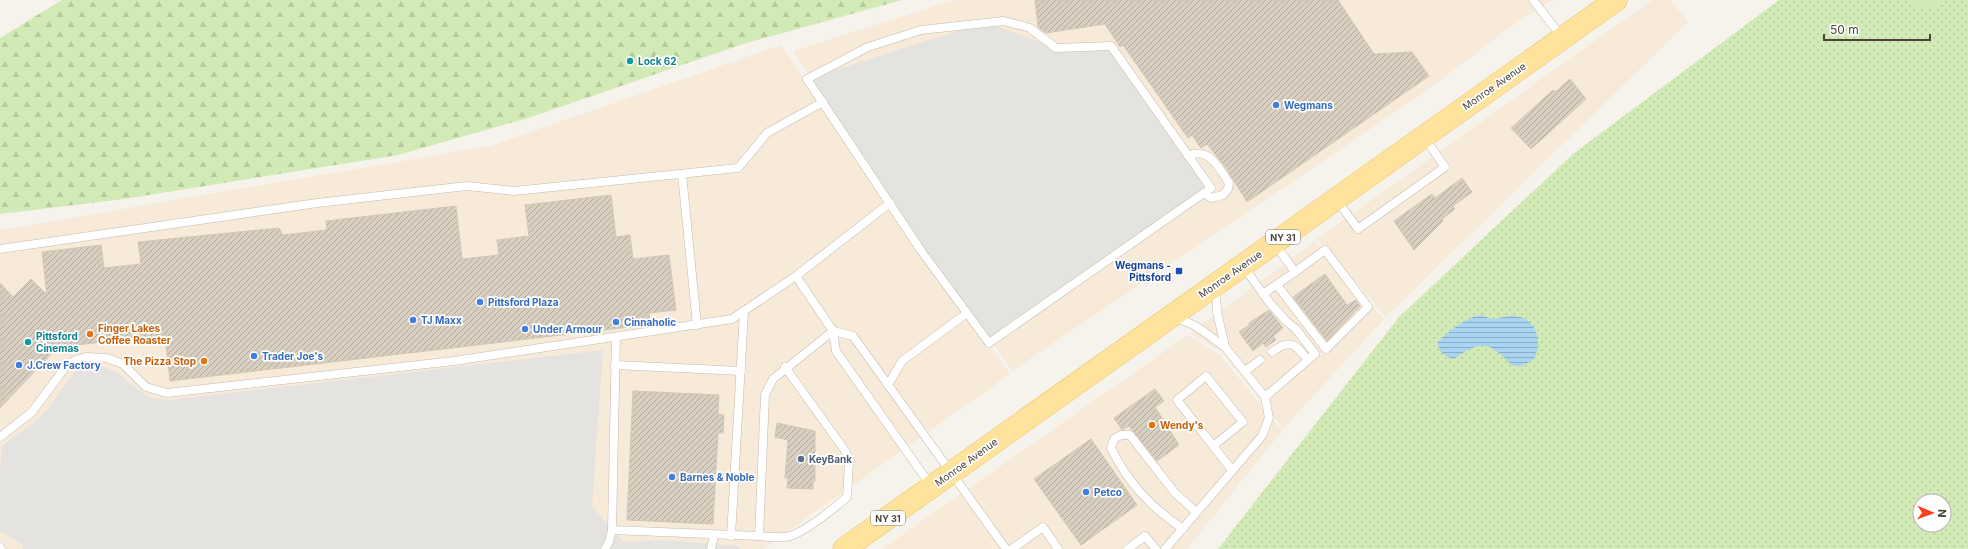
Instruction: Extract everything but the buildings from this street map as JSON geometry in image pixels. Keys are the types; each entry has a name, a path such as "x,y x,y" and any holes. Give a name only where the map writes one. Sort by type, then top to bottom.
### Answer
{"main road":[{"name":"Monroe Avenue","path":"850,547 950,473 1616,0"}],"lane":[{"path":"1533,0 1562,38"},
{"path":"1004,21 1030,28 1056,48 1111,46 1188,156 1211,188 989,343 922,252 830,116 823,102 807,79 868,46 921,30 1004,21"},
{"path":"0,248 317,203 467,186 514,191 738,168 768,133 823,102"},
{"path":"1336,199 1358,229 1445,167 1424,136"},
{"path":"1188,156 1196,152 1206,154 1213,158 1229,183 1228,190 1219,197 1210,198 1204,193"},
{"path":"682,174 697,325"},
{"path":"0,437 32,412 67,365 86,357 107,358 123,364 146,387 167,393 454,361 732,319 796,276 890,203"},
{"path":"1275,243 1295,272"},
{"path":"1263,294 1325,250 1368,307 1326,349 1277,285"},
{"path":"1242,265 1263,294 1286,321 1296,329 1315,354 1265,397"},
{"path":"796,276 833,331 836,351 932,487"},
{"path":"1216,284 1217,312 1225,347"},
{"path":"731,536 744,312"},
{"path":"888,385 902,361 967,313"},
{"path":"1165,549 1262,436 1268,418 1265,397 1225,347 1198,326 1183,320 1167,319"},
{"path":"759,536 765,395 773,379 833,331"},
{"path":"833,331 853,336 1006,549"},
{"path":"605,549 612,530 616,337"},
{"path":"1272,352 1281,345 1291,344 1297,346 1308,360"},
{"path":"1245,371 1260,360"},
{"path":"615,365 741,371"},
{"path":"612,530 783,537 794,535 836,507 847,497 849,462 846,452 785,368"},
{"path":"1213,446 1243,422 1206,376 1177,400 1213,446 1232,470"},
{"path":"1182,529 1156,510 1142,496 1117,460 1111,448 1114,439 1121,435 1130,435 1175,493 1196,512"},
{"path":"1012,549 1042,527 1058,549"},
{"path":"711,549 714,535"},
{"path":"1128,549 1145,536 1156,549"}],"shaded area":[{"path":"954,0 1554,0 1517,22 1422,94 1012,371 849,139 793,51"},
{"path":"1652,0 1670,0 1688,22 1386,317 1317,239"},
{"path":"986,22 1056,48 1111,46 1211,188 989,343 807,79"},
{"name":"Pittsford Plaza","path":"781,45 1010,374 763,549 0,549 0,230 490,146"},
{"path":"1315,241 1384,319 1283,429 1222,352 1190,333"},
{"path":"1188,335 1220,355 1282,431 1187,549 882,549"},
{"path":"603,350 592,506 623,542 665,540 740,546 739,549 23,549 22,544 0,532 0,473 2,446 34,422 47,410 76,370 91,365 98,365 119,373 131,385 151,398 170,400"}],"green space":[{"path":"62,0 902,0 743,44 528,118 398,155 124,199 0,214 0,38"},
{"path":"1779,0 1968,0 1968,549 1218,549 1399,317 1573,154"},
{"path":"1911,0 1946,0 1945,3 1931,9 1923,9"}],"water":[{"path":"1479,315 1494,319 1515,316 1529,321 1538,340 1538,347 1533,360 1522,366 1513,366 1493,349 1481,346 1470,349 1454,359 1443,354 1439,348 1438,342 1457,326"}],"place":[{"name":"Lock 62","path":"630,61"},
{"name":"Wegmans","path":"1276,105"},
{"name":"Wegmans - Pittsford","path":"1179,271"},
{"name":"Pittsford Plaza","path":"480,302"},
{"name":"TJ Maxx","path":"413,320"},
{"name":"Cinnaholic","path":"616,322"},
{"name":"Under Armour","path":"525,329"},
{"name":"Finger Lakes Coffee Roaster","path":"90,334"},
{"name":"Pittsford Cinemas","path":"28,342"},
{"name":"Trader Joe's","path":"254,356"},
{"name":"The Pizza Stop","path":"204,361"},
{"name":"J.Crew Factory","path":"19,365"},
{"name":"Wendy's","path":"1152,425"},
{"name":"KeyBank","path":"801,459"},
{"name":"Barnes & Noble","path":"672,477"},
{"name":"Petco","path":"1086,492"}]}
